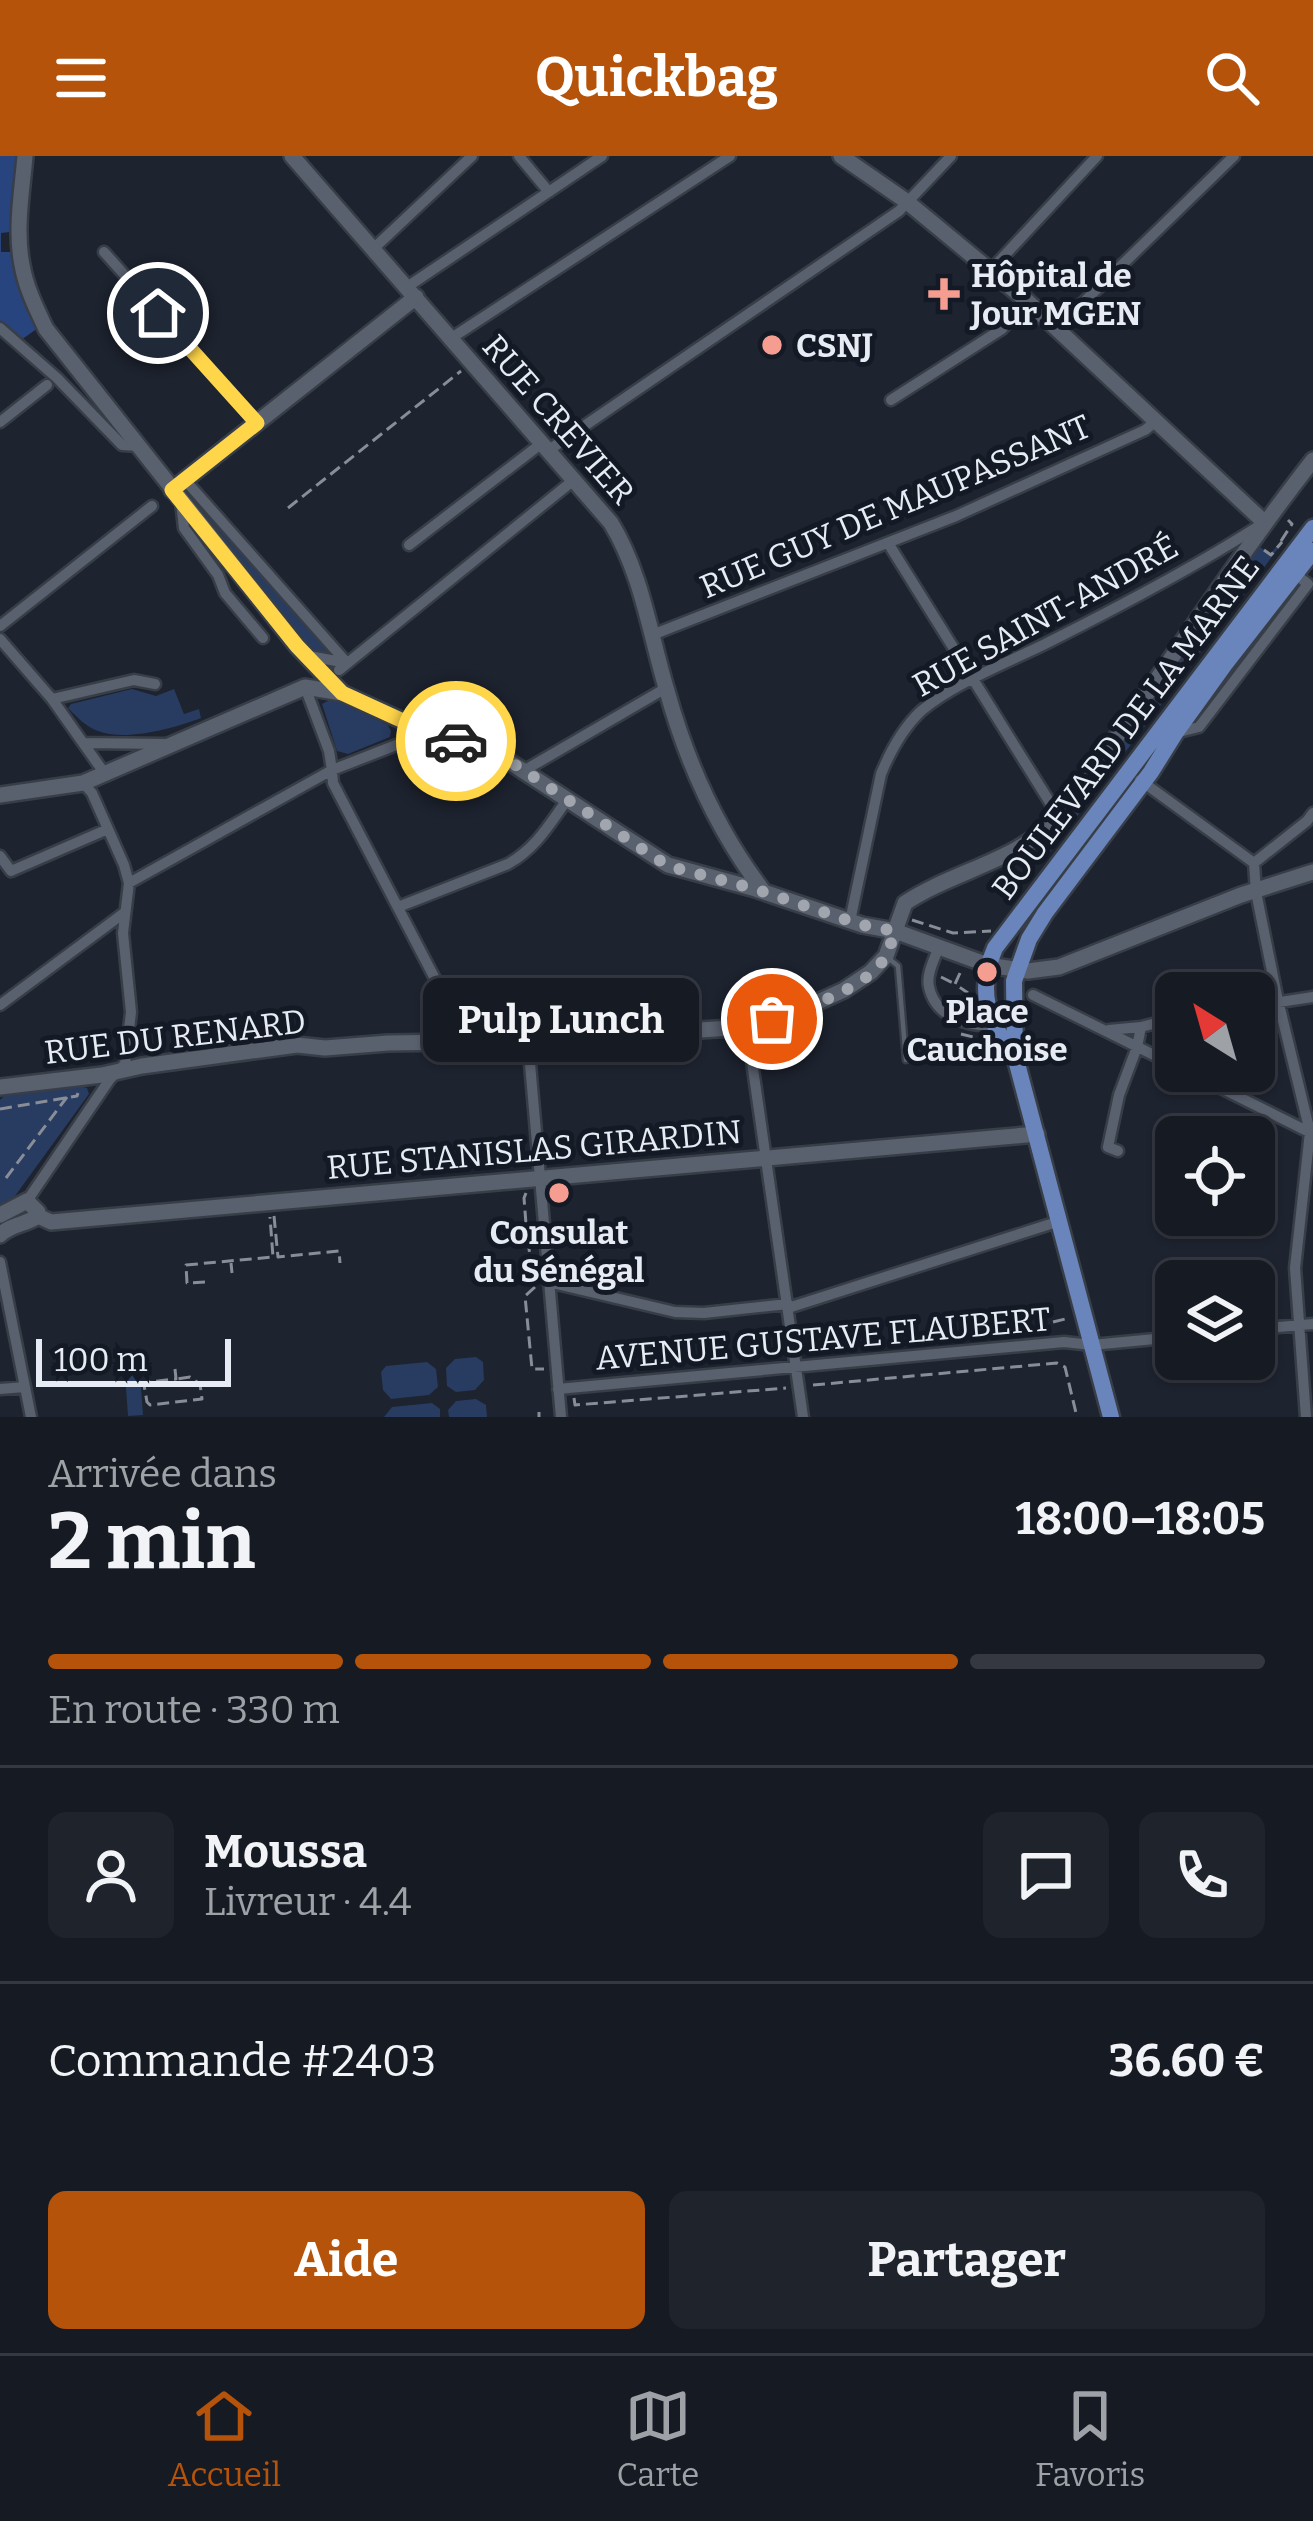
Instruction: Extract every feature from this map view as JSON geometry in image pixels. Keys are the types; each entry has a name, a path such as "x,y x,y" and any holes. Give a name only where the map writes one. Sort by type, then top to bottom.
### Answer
{"main road":[{"name":"BOULEVARD DE LA MARNE","path":"1002,967 1029,939 1136,777 1313,528"},
{"name":"BOULEVARD DE LA MARNE","path":"1002,967 1009,929 1301,579 1313,551"},
{"path":"1002,967 985,994 993,1025 1016,1056"},
{"path":"1002,967 1013,994 1016,1056 1112,1417"}],"street":[{"path":"25,156 21,260 28,292 46,329 138,446 343,667"},
{"name":"RUE CREVIER","path":"292,156 611,523 622,541 694,772 724,831 766,894"},
{"path":"372,250 472,156"},
{"path":"519,156 549,192"},
{"path":"179,490 411,292 602,156"},
{"path":"451,339 730,156"},
{"path":"842,156 907,201 1027,301 1264,522"},
{"path":"409,545 545,447 899,211 951,156"},
{"path":"991,271 1097,156"},
{"path":"1057,328 1234,156"},
{"path":"104,252 257,423"},
{"path":"891,400 1002,329 1027,301"},
{"path":"0,328 122,445 138,446"},
{"path":"0,422 47,385"},
{"name":"RUE GUY DE MAUPASSANT","path":"652,635 956,516 1155,422"},
{"path":"886,956 904,903 924,890 1008,856 1059,817 1264,522 1313,460"},
{"path":"343,667 575,479"},
{"path":"179,490 184,528 225,592 263,638"},
{"path":"179,490 302,650 342,693"},
{"path":"0,626 152,506"},
{"name":"RUE SAINT-ANDRÉ","path":"850,921 887,759 915,716 1264,522"},
{"path":"888,543 1059,817"},
{"name":"BOULEVARD DE LA MARNE","path":"1176,732 1199,727 1301,579"},
{"path":"0,639 52,699 105,774"},
{"path":"302,650 343,667"},
{"path":"302,650 305,687 329,751 334,783 468,1042"},
{"path":"52,699 134,680 155,684"},
{"path":"0,795 83,783 305,687 342,693 414,726 489,752 525,770 668,866 850,921 897,923 938,949 1002,967 1057,968 1313,872"},
{"path":"525,770 666,688"},
{"path":"129,883 332,770 404,742 414,726"},
{"path":"85,743 169,745"},
{"path":"1136,777 1254,862"},
{"path":"0,1215 27,1201 125,1064 131,1012 124,938 129,883 92,793 83,783"},
{"path":"398,908 525,854 567,800"},
{"path":"1254,862 1313,813"},
{"path":"0,856 10,871 109,830"},
{"path":"1254,862 1279,1003 1312,1133 1306,1210 1295,1268 1297,1325 1308,1395 1306,1417"},
{"path":"0,1005 124,913"},
{"path":"938,949 928,981 935,1001 962,1022 993,1025"},
{"name":"RUE DU RENARD","path":"0,1088 297,1045 528,1041 747,1027 844,990 886,956"},
{"path":"1034,995 1155,1056"},
{"path":"1275,1003 1313,997"},
{"path":"1104,1031 1155,1023"},
{"path":"747,1027 803,1417"},
{"path":"1118,1151 1108,1147 1141,1027"},
{"path":"528,1041 560,1417"},
{"path":"1229,1092 1312,1133"},
{"name":"RUE STANISLAS GIRARDIN","path":"38,1216 51,1222 1037,1134"},
{"path":"0,1235 38,1216 27,1201"},
{"path":"548,1282 675,1312 788,1306 1060,1221"},
{"path":"0,1262 32,1417"},
{"path":"1275,1327 1313,1324"},
{"name":"AVENUE GUSTAVE FLAUBERT","path":"558,1389 1064,1342 1092,1345 1155,1338"},
{"path":"0,1389 25,1387"}],"lane":[{"path":"886,956 898,966 906,1060"},
{"path":"516,1234 544,1231"}],"path":[{"path":"288,508 472,363"},
{"path":"897,923 953,934 991,931"},
{"path":"960,973 955,984 968,993"},
{"path":"0,1109 77,1096 83,1087"},
{"path":"6,1178 67,1097"},
{"path":"205,1282 188,1283 186,1264 273,1257 271,1203"},
{"path":"271,1203 278,1257 339,1251 340,1263"},
{"path":"231,1261 232,1273"},
{"path":"535,1287 525,1296 532,1369 556,1368"},
{"path":"1053,1335 1052,1322 1065,1319"},
{"path":"573,1387 575,1405 1057,1364 1065,1367 1077,1417"},
{"path":"175,1369 176,1378"},
{"path":"190,1377 200,1384 202,1400 147,1402 144,1385 176,1378 190,1377"}],"shaded area":[{"path":"0,156 17,156 10,232 1,233 1,252 12,252 16,280 38,328 21,340 0,323"},
{"path":"190,495 334,656 333,660 308,648"},
{"path":"1281,541 1042,863 1041,855 1256,544 1270,554"},
{"path":"132,689 156,696 174,689 184,714 199,709 201,718 122,735 94,729 68,708"},
{"path":"337,696 342,703 388,725 390,737 348,754 337,751 322,704"},
{"path":"79,1086 89,1094 15,1196 0,1205 0,1100 5,1095"},
{"path":"476,1357 483,1362 484,1380 475,1390 456,1392 447,1386 446,1368 455,1359"},
{"path":"427,1362 436,1369 438,1387 429,1395 391,1399 383,1390 381,1372 386,1366"},
{"path":"140,1373 143,1415 128,1416 125,1374"},
{"path":"476,1399 486,1405 487,1417 449,1417 448,1410 456,1401"},
{"path":"432,1403 440,1409 440,1417 384,1417 392,1407"}],"way so far":[{"path":"456,741 505,758 668,866 895,931 886,956 859,981 772,1019"}],"place":[{"name":"Hôpital de Jour MGEN","path":"944,294"},
{"name":"CSNJ","path":"772,345"},
{"name":"Place Cauchoise","path":"987,972"},
{"name":"Pulp Lunch","path":"772,1019"},
{"name":"Consulat du Sénégal","path":"559,1193"}],"route":[{"path":"158,313 257,423 172,490 297,646 342,693 456,741"}]}
